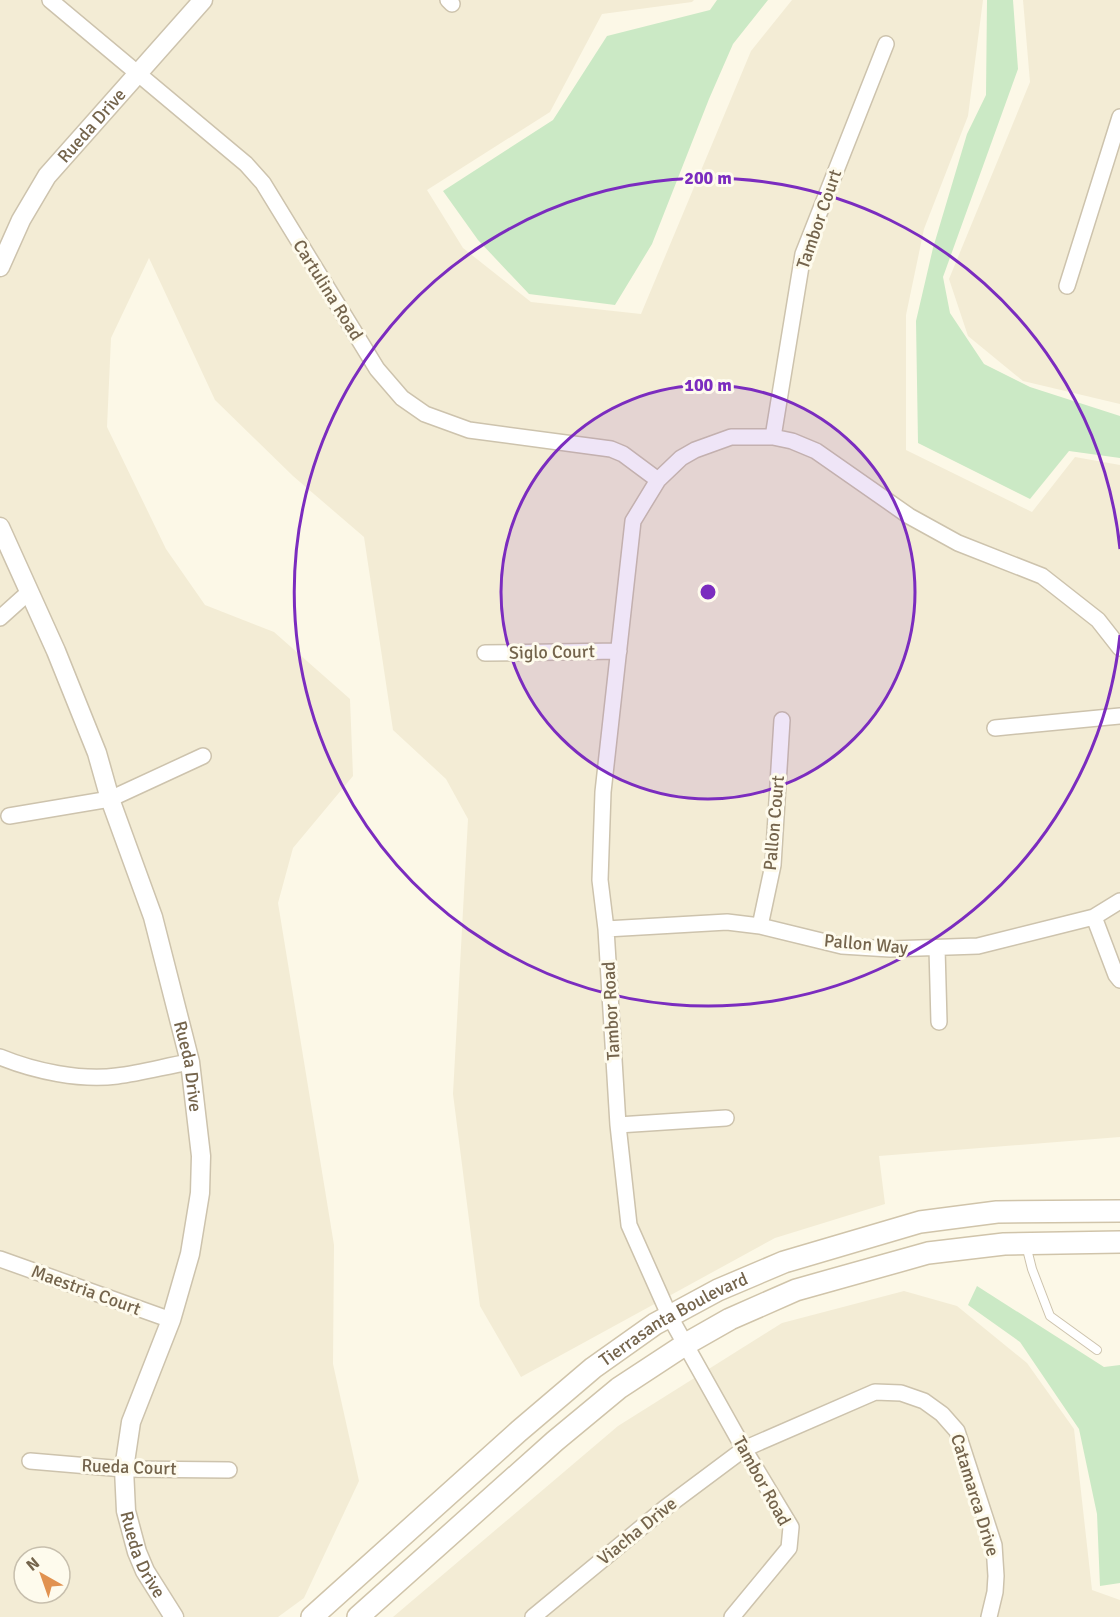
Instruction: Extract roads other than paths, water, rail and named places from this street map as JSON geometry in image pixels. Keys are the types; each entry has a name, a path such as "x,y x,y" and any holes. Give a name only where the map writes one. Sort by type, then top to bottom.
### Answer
{"main road":[{"name":"Tierrasanta Boulevard","path":"312,1617 519,1431 593,1368 655,1324 718,1290 784,1262 920,1222 997,1212 1120,1211"},
{"name":"Tierrasanta Boulevard","path":"358,1617 601,1402 686,1344 730,1319 796,1290 928,1253 1004,1244 1120,1242"}],"street":[{"name":"Cartulina Road","path":"50,0 246,164 263,183 377,369 402,398 425,414 469,430 611,449 623,454 658,480"},
{"name":"Rueda Drive","path":"0,267 21,220 47,176 203,0"},
{"name":"Tambor Court","path":"773,437 803,254 886,44"},
{"path":"1067,286 1120,117"},
{"name":"Tambor Road","path":"732,1617 789,1548 790,1527 670,1317 629,1226 618,1125 606,929 600,880 603,792 633,521 658,480 681,458 695,450 731,437 773,437"},
{"path":"773,437 792,441 816,451 909,516 958,543 1042,576 1098,620 1120,648"},
{"name":"Rueda Drive","path":"0,527 56,651 97,753 110,800 153,917 190,1062 201,1156 200,1193 190,1254 171,1320 131,1422 124,1469 126,1511 137,1551 145,1571 174,1617"},
{"path":"0,618 29,592"},
{"name":"Siglo Court","path":"485,653 619,651"},
{"path":"994,728 1120,716"},
{"name":"Pallon Court","path":"760,926 773,865 782,720"},
{"path":"9,816 110,800 203,756"},
{"name":"Pallon Way","path":"606,929 728,922 760,926 842,946 890,949 978,946 1094,917 1120,901"},
{"path":"1094,917 1120,980"},
{"path":"937,948 939,1022"},
{"path":"0,1057 31,1068 89,1077 117,1076 190,1062"},
{"path":"618,1125 726,1118"},
{"name":"Maestria Court","path":"0,1259 171,1320"},
{"name":"Catamarca Drive","path":"744,1449 875,1392 901,1393 934,1406 957,1431 994,1545 996,1576 988,1617"},
{"name":"Viacha Drive","path":"534,1617 665,1508 744,1449"},
{"name":"Rueda Court","path":"30,1461 124,1469 229,1470"}],"lane":[{"path":"1026,1244 1032,1269 1050,1316 1096,1350"}]}
